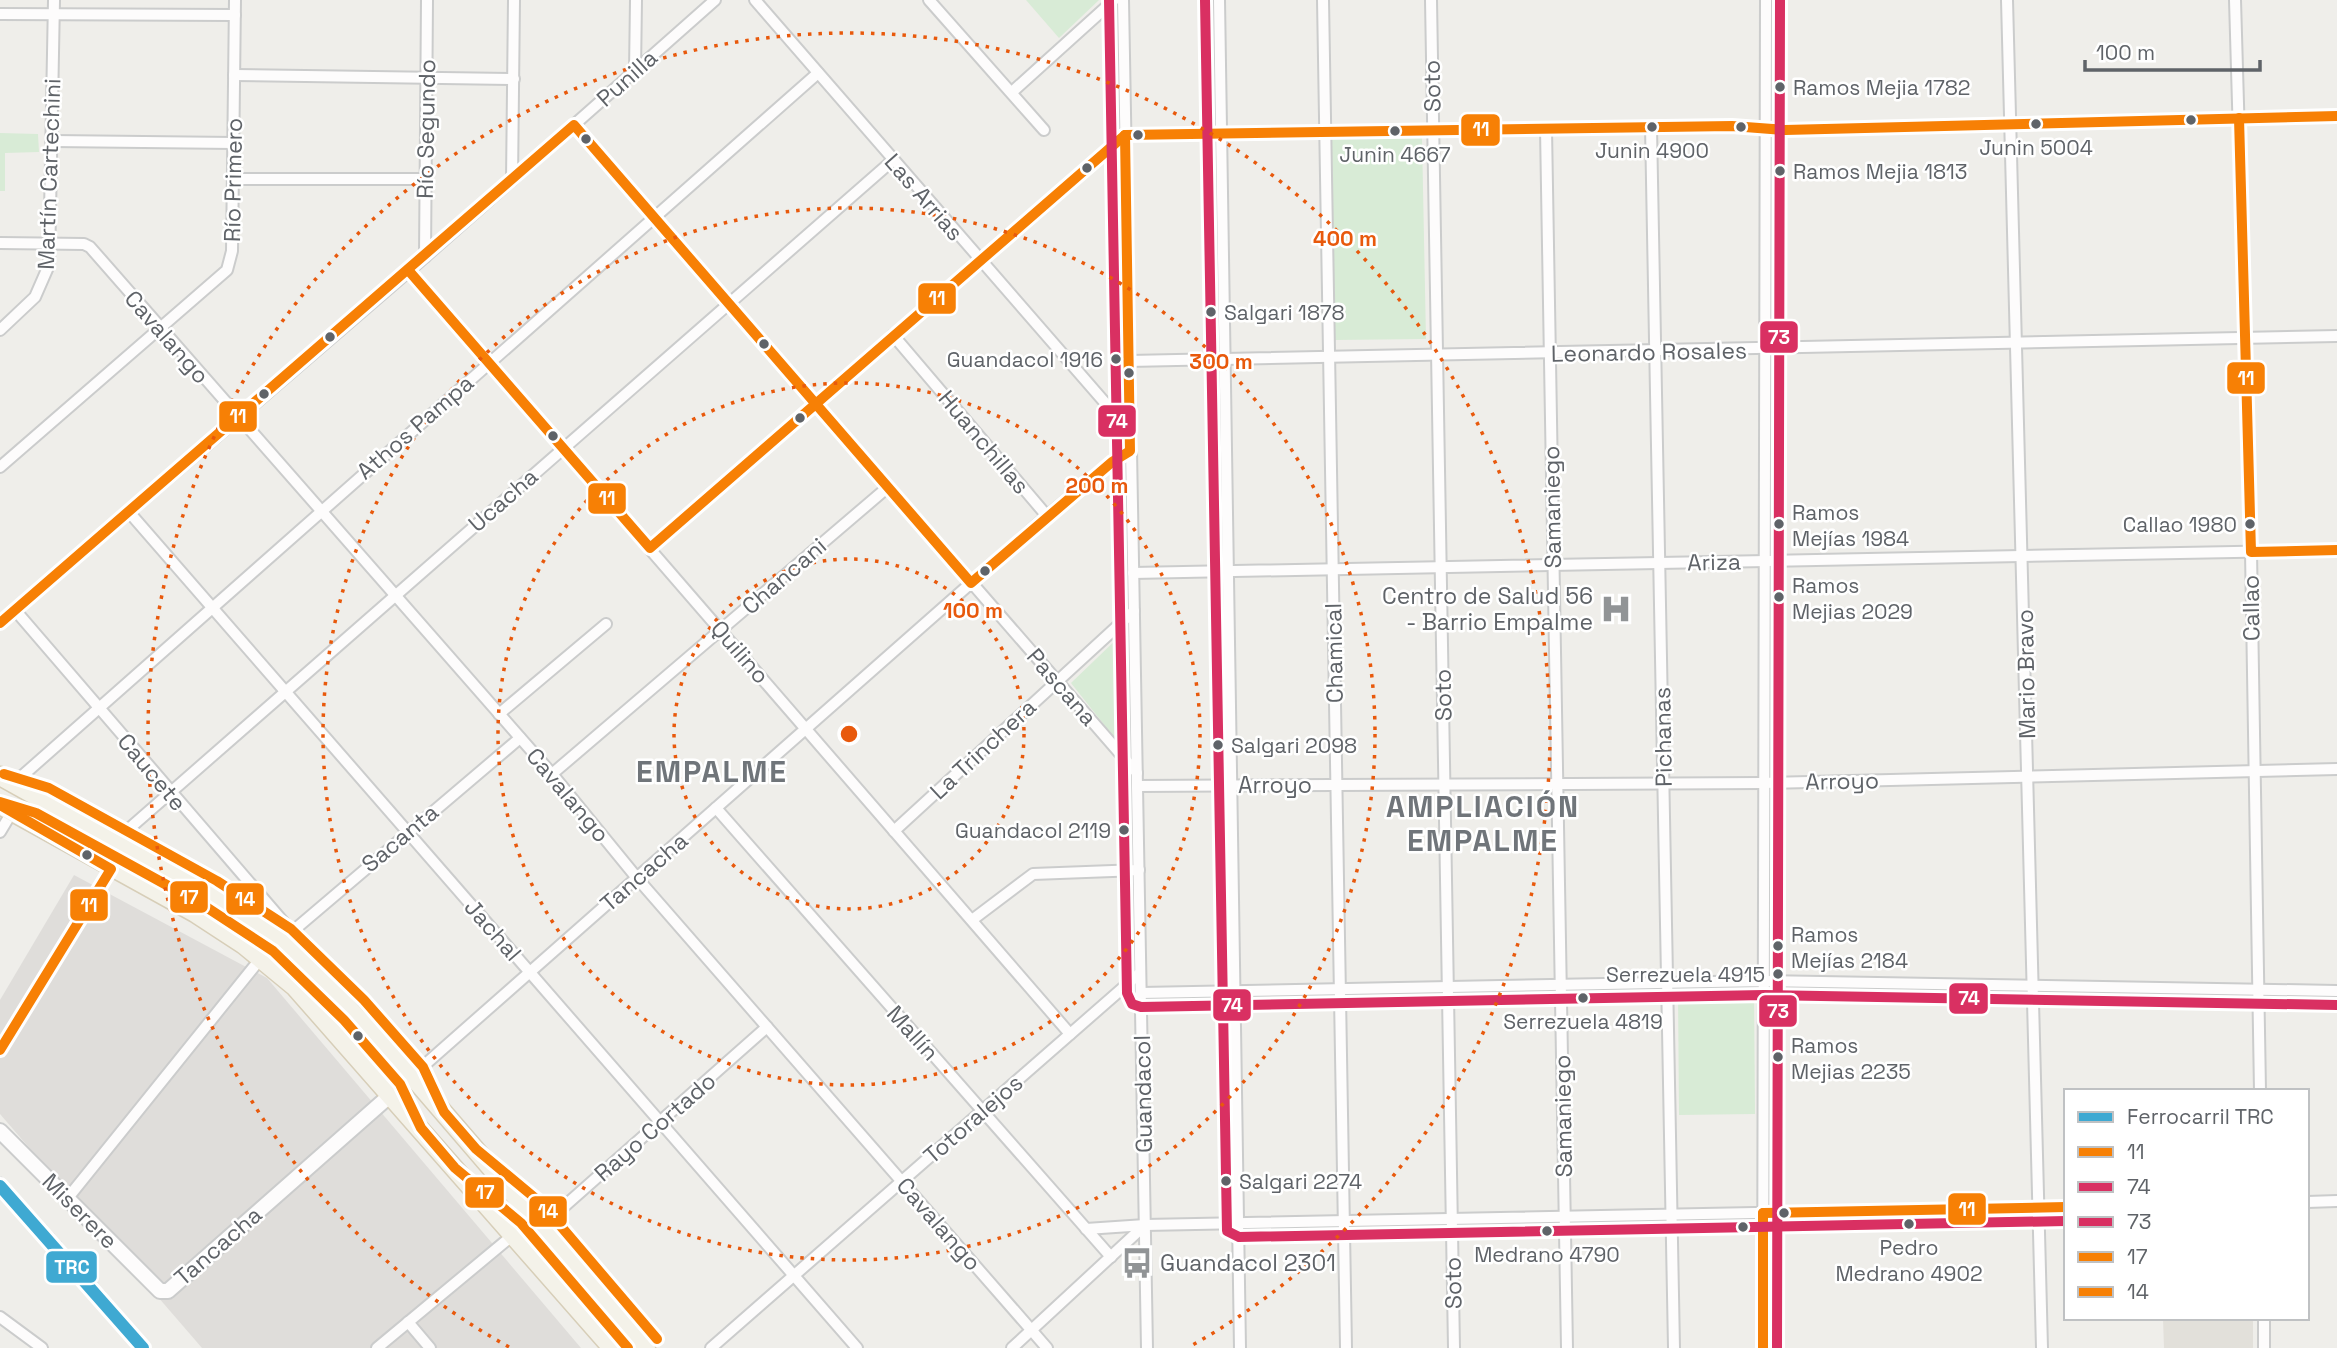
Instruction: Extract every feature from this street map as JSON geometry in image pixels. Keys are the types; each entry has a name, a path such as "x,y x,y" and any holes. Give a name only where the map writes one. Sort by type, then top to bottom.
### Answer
{"main road":[{"path":"6,780 287,936 412,1076 646,1348"},
{"path":"6,809 195,913 261,958 295,987 392,1094 612,1348"}],"street":[{"name":"Martín Cartechini","path":"0,330 36,297 49,265 54,0"},
{"name":"Río Primero","path":"0,467 227,270 232,251 235,0"},
{"name":"Río Segundo","path":"425,257 427,0"},
{"path":"512,180 514,0"},
{"path":"635,71 636,0"},
{"name":"Punilla","path":"0,623 410,271 715,0"},
{"name":"Las Arrias","path":"755,0 892,161 1107,405 1114,410 1129,412"},
{"path":"929,0 1044,130"},
{"path":"1012,92 1114,0"},
{"name":"Guandacol","path":"1123,0 1147,1348"},
{"path":"1219,0 1240,1348"},
{"name":"Chamical","path":"1323,0 1346,1348"},
{"name":"Soto","path":"1431,0 1454,1348"},
{"path":"1763,1348 1766,0"},
{"name":"Mario Bravo","path":"2007,0 2024,556 2042,1348"},
{"name":"Callao","path":"2235,0 2250,552 2260,1089"},
{"path":"0,14 235,15"},
{"name":"Athos Pampa","path":"6,780 97,706 818,73"},
{"path":"234,75 514,79"},
{"path":"650,548 1125,135 1651,127 1785,130 2337,116"},
{"name":"Pascana","path":"574,125 1137,773"},
{"name":"Pichanas","path":"1651,127 1674,1348"},
{"name":"Samaniego","path":"1546,129 1567,1348"},
{"path":"53,141 234,143"},
{"name":"Ucacha","path":"116,841 892,161"},
{"path":"234,179 425,179"},
{"path":"0,243 50,244"},
{"name":"Cavalango","path":"50,244 87,245 552,774 637,878 1047,1348"},
{"name":"Quilino","path":"410,271 1070,1034"},
{"name":"Huanchillas","path":"893,335 1047,516"},
{"name":"Leonardo Rosales","path":"1129,361 2337,336"},
{"name":"Tancacha","path":"160,1291 168,1290 1047,516 1112,462 1130,452"},
{"name":"Chancani","path":"552,774 888,487"},
{"name":"Jachal","path":"129,512 856,1348"},
{"name":"Ariza","path":"1133,573 2337,550"},
{"name":"Caucete","path":"15,610 287,936"},
{"name":"La Trinchera","path":"894,831 1134,611"},
{"path":"499,714 606,624"},
{"name":"Sacanta","path":"287,936 520,738"},
{"name":"Arroyo","path":"1137,786 1763,783 2337,769"},
{"name":"Mallín","path":"716,808 1111,1256"},
{"path":"0,832 6,809"},
{"path":"0,1050 111,869"},
{"path":"972,920 1033,874 1139,870"},
{"path":"67,1199 261,958"},
{"name":"Totoralejos","path":"711,1348 1140,973"},
{"path":"1141,993 1764,981 2257,992 2337,991"},
{"name":"Rayo Cortado","path":"542,1226 767,1027"},
{"name":"Miserere","path":"0,1131 160,1291"},
{"path":"2309,1202 2337,1201"},
{"path":"1086,1229 1145,1225 2064,1207"},
{"path":"1012,1348 1145,1225"},
{"path":"377,1348 513,1235"},
{"path":"0,1317 42,1348"},
{"path":"2264,1320 2264,1348"},
{"path":"408,1322 430,1348"}],"shaded area":[{"path":"74,875 267,978 581,1348 202,1348 0,1114 0,1000"},
{"path":"2163,1320 2253,1320 2253,1348 2164,1348"}],"green space":[{"path":"1026,0 1099,0 1059,38"},
{"path":"0,133 38,134 39,152 5,153 5,191 0,191"},
{"path":"1422,137 1426,339 1334,340 1331,139"},
{"path":"1121,635 1121,746 1071,683"},
{"path":"1678,991 1754,991 1755,1114 1679,1115"}],"railway":[{"path":"0,1177 84,1268 150,1348"}],"rail line":[{"name":"TRC","path":"0,1186 143,1348"}],"transit line":[{"name":"74","path":"1109,0 1127,993 1132,1004 1141,1007 1764,995 2337,1005"},
{"name":"74","path":"1205,0 1227,1231 1239,1237 2064,1221"},
{"name":"73","path":"1777,1348 1780,0"},
{"name":"11","path":"1125,135 1732,126 1785,130 2337,116"},
{"name":"11","path":"2239,118 2251,552 2337,550"},
{"name":"11","path":"0,623 574,125 971,583 1112,462 1130,451 1125,135"},
{"name":"11","path":"409,271 650,548 1125,135"},
{"name":"14","path":"4,774 49,788 217,881 291,929 364,1000 423,1067 444,1112 476,1149 541,1203 657,1339"},
{"name":"17","path":"0,802 36,813 203,905 273,951 344,1020 400,1084 421,1128 455,1168 521,1223 628,1348"},
{"name":"11","path":"0,805 111,869 0,1050"},
{"name":"11","path":"1763,1213 2064,1207"},
{"name":"11","path":"1763,1213 1763,1348"}],"place":[{"name":"Ramos Mejia 1782","path":"1780,87"},
{"name":"Junin 5004","path":"2036,124"},
{"name":"Junin 4900","path":"1652,127"},
{"name":"Junin 4667","path":"1395,131"},
{"name":"Ramos Mejia 1813","path":"1780,171"},
{"name":"Salgari 1878","path":"1211,312"},
{"name":"Guandacol 1916","path":"1116,359"},
{"name":"Ramos Mejías 1984","path":"1779,524"},
{"name":"Callao 1980","path":"2250,524"},
{"name":"Ramos Mejias 2029","path":"1779,597"},
{"name":"Centro de Salud 56 - Barrio Empalme","path":"1616,609"},
{"name":"Salgari 2098","path":"1218,745"},
{"name":"Guandacol 2119","path":"1124,830"},
{"name":"Ramos Mejías 2184","path":"1778,946"},
{"name":"Serrezuela 4915","path":"1778,974"},
{"name":"Serrezuela 4819","path":"1583,998"},
{"name":"Ramos Mejias 2235","path":"1778,1057"},
{"name":"Salgari 2274","path":"1226,1181"},
{"name":"Pedro Medrano 4902","path":"1909,1224"},
{"name":"Medrano 4790","path":"1547,1231"},
{"name":"Guandacol 2301","path":"1137,1263"}],"district":[{"name":"EMPALME","path":"712,771"},
{"name":"AMPLIACIÓN EMPALME","path":"1483,823"}]}
